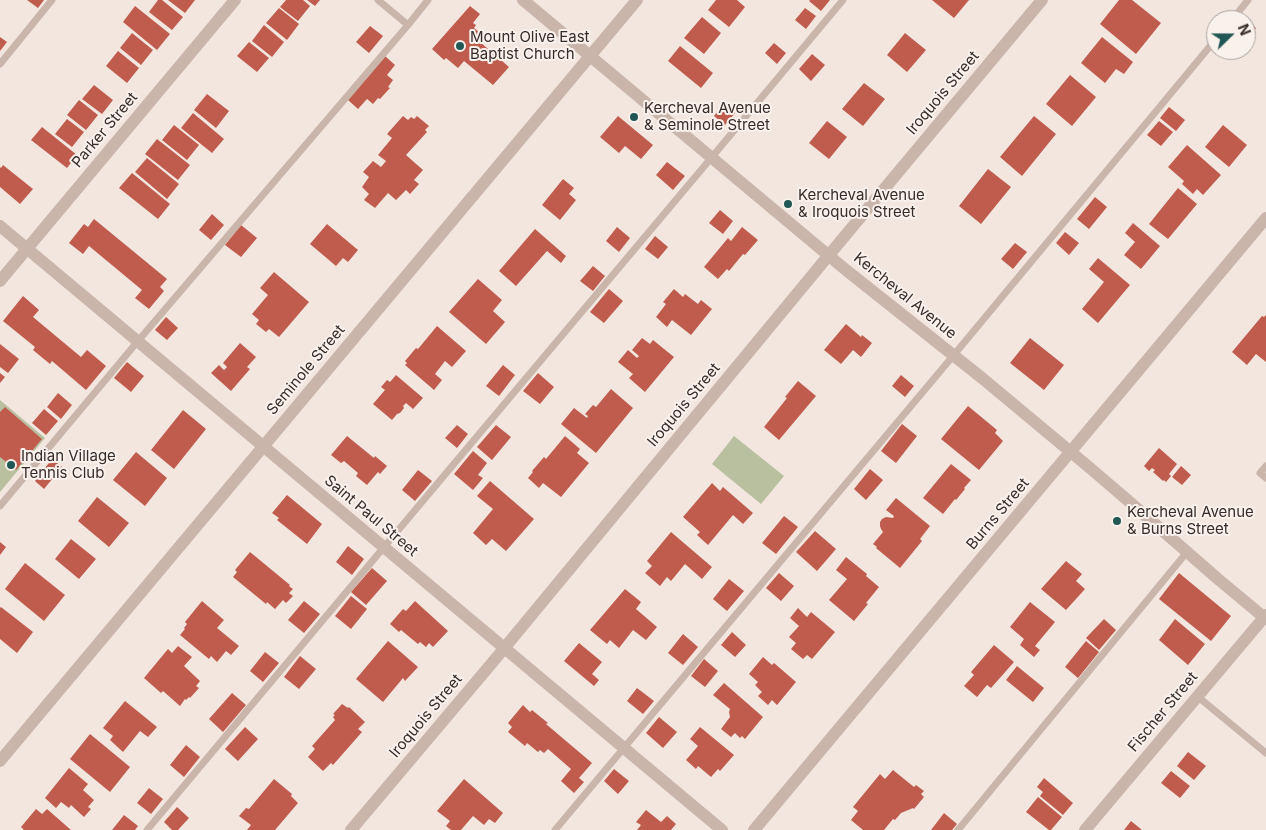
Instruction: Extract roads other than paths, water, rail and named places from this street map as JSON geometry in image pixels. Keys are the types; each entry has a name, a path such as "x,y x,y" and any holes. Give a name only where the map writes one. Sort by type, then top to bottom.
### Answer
{"street":[{"name":"Parker Street","path":"0,281 235,0"},
{"name":"Kercheval Avenue","path":"524,0 896,311 954,356 1132,504 1265,617"},
{"name":"Seminole Street","path":"0,761 637,0"},
{"name":"Iroquois Street","path":"351,830 504,649 1042,0"},
{"name":"Burns Street","path":"754,830 1266,218"},
{"name":"Saint Paul Street","path":"0,226 722,830"},
{"name":"Fischer Street","path":"1085,830 1265,617"}],"lane":[{"path":"0,64 52,0"},
{"path":"378,0 408,26"},
{"path":"0,506 138,341 408,26 428,0"},
{"path":"147,830 843,0"},
{"path":"1240,10 1248,0"},
{"path":"555,830 954,356 1206,51"},
{"path":"1266,466 1260,473 1266,478"},
{"path":"958,830 1187,552"},
{"path":"1197,696 1266,753"}],"place":[{"name":"Mount Olive East Baptist Church","path":"460,46"},
{"name":"Kercheval Avenue & Seminole Street","path":"634,117"},
{"name":"Kercheval Avenue & Iroquois Street","path":"788,204"},
{"name":"Indian Village Tennis Club","path":"11,465"},
{"name":"Kercheval Avenue & Burns Street","path":"1117,521"}]}
